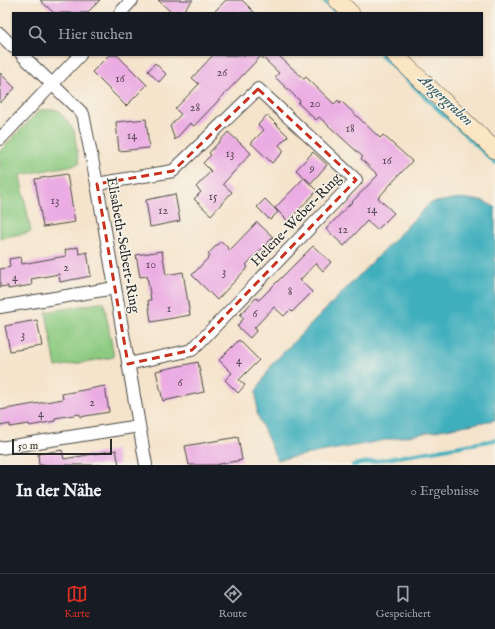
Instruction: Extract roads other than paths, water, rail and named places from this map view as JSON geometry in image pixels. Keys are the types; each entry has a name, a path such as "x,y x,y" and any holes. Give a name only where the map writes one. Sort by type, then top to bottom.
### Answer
{"street":[{"path":"121,12 132,0"},
{"path":"338,0 350,12"},
{"path":"0,34 12,46"},
{"name":"Elisabeth-Selbert-Ring","path":"23,56 83,114 97,184 146,465"},
{"path":"0,139 79,56"},
{"path":"396,56 495,150"},
{"name":"Helene-Weber-Ring","path":"97,184 173,171 258,89 356,180 192,350 128,364"},
{"path":"0,307 115,288"},
{"path":"0,448 139,426"}],"water":[{"path":"459,198 483,201 495,207 495,420 277,460 257,414 256,391 273,363 430,203"}],"waterway":[{"name":"Angergraben","path":"323,0 336,12"},
{"name":"Angergraben","path":"382,56 495,163"},
{"path":"353,465 495,440"}]}
